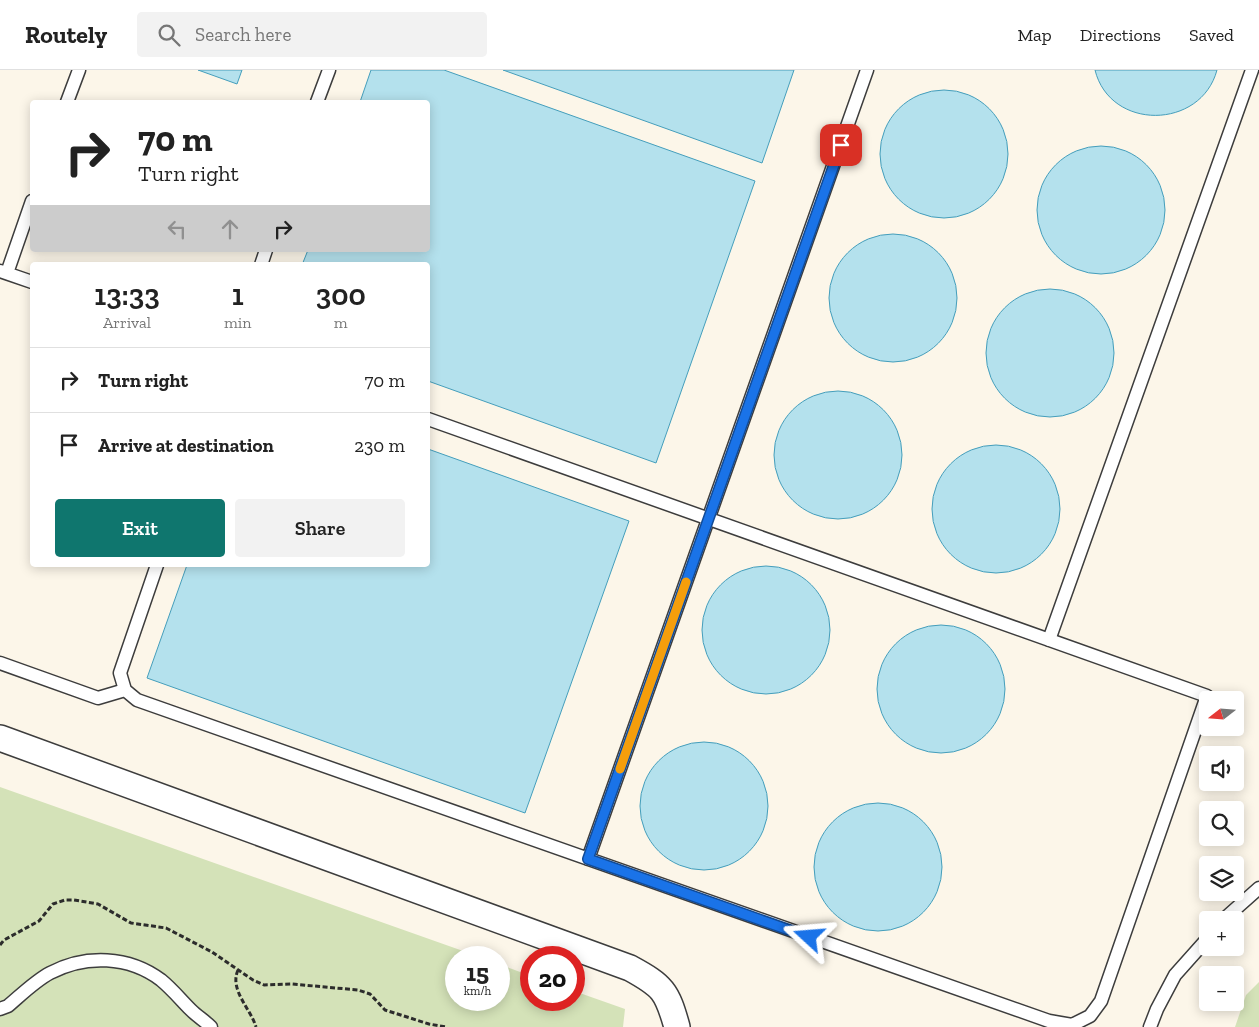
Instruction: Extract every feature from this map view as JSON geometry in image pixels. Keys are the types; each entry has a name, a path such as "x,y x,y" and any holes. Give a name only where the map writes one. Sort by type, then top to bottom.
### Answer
{"street":[{"path":"0,738 630,968 653,980 662,990 670,1001 677,1027"}],"lane":[{"path":"68,100 79,70"},
{"path":"318,100 329,70"},
{"path":"588,859 868,70"},
{"path":"1049,640 1252,70"},
{"path":"30,206 4,272 30,281"},
{"path":"156,567 120,673 125,690 137,700 1049,1021 1072,1025 1090,1016 1101,1001 1207,696 430,420"},
{"path":"0,663 98,698 125,690"},
{"path":"1233,911 1259,888"},
{"path":"1150,1027 1175,975 1199,948"},
{"path":"0,1009 8,1006 49,974 68,966 98,959 128,964 148,971 164,982 192,1011 211,1027"}],"path":[{"path":"0,945 4,940 38,921 53,904 65,900 98,904 132,923 166,928 212,952 264,985 292,984 358,990 370,994 385,1010 429,1024 446,1027"},
{"path":"238,970 235,976 236,985 256,1027"}],"green space":[{"path":"0,787 449,946 445,946 445,1011 510,1011 510,968 520,972 520,1011 585,1011 585,995 625,1009 623,1027 0,1027"},
{"path":"1259,982 1259,1027 1235,1027 1240,1011 1244,1011 1246,995"}],"water":[{"path":"198,70 242,70 237,84"},
{"path":"371,70 444,70 755,181 656,463 430,382 430,262 303,262 307,252 430,252 430,100 361,100"},
{"path":"503,70 794,70 762,163"},
{"path":"1095,70 1217,70 1208,90 1193,104 1175,112 1156,115 1136,113 1118,104 1104,90"},
{"path":"944,90 968,95 989,109 1003,130 1008,154 1003,178 989,199 968,213 944,218 920,213 899,199 885,178 880,154 885,130 899,109 920,95"},
{"path":"1101,146 1125,151 1146,165 1160,186 1165,210 1160,234 1146,255 1125,269 1101,274 1077,269 1056,255 1042,234 1037,210 1042,186 1056,165 1077,151"},
{"path":"893,234 917,239 938,253 952,274 957,298 952,322 938,343 917,357 893,362 869,357 848,343 834,322 829,298 834,274 848,253 869,239"},
{"path":"1050,289 1074,294 1095,308 1109,329 1114,353 1109,377 1095,398 1074,412 1050,417 1026,412 1005,398 991,377 986,353 991,329 1005,308 1026,294"},
{"path":"838,391 862,396 883,410 897,431 902,455 897,479 883,500 862,514 838,519 814,514 793,500 779,479 774,455 779,431 793,410 814,396"},
{"path":"996,445 1020,450 1041,464 1055,485 1060,509 1055,533 1041,554 1020,568 996,573 972,568 951,554 937,533 932,509 937,485 951,464 972,450"},
{"path":"430,450 629,521 525,813 147,678 186,567 430,567"},
{"path":"766,566 790,571 811,585 825,606 830,630 825,654 811,675 790,689 766,694 742,689 721,675 707,654 702,630 707,606 721,585 742,571"},
{"path":"941,625 965,630 986,644 1000,665 1005,689 1000,713 986,734 965,748 941,753 917,748 896,734 882,713 877,689 882,665 896,644 917,630"},
{"path":"704,742 728,747 749,761 763,782 768,806 763,830 749,851 728,865 704,870 680,865 659,851 645,830 640,806 645,782 659,761 680,747"},
{"path":"878,803 902,808 923,822 937,843 942,867 937,891 923,912 902,926 878,931 854,926 833,912 819,891 814,867 819,843 833,822 854,808"}],"slow traffic":[{"path":"620,769 686,582"}],"route":[{"path":"809,937 588,859 841,145"}]}
